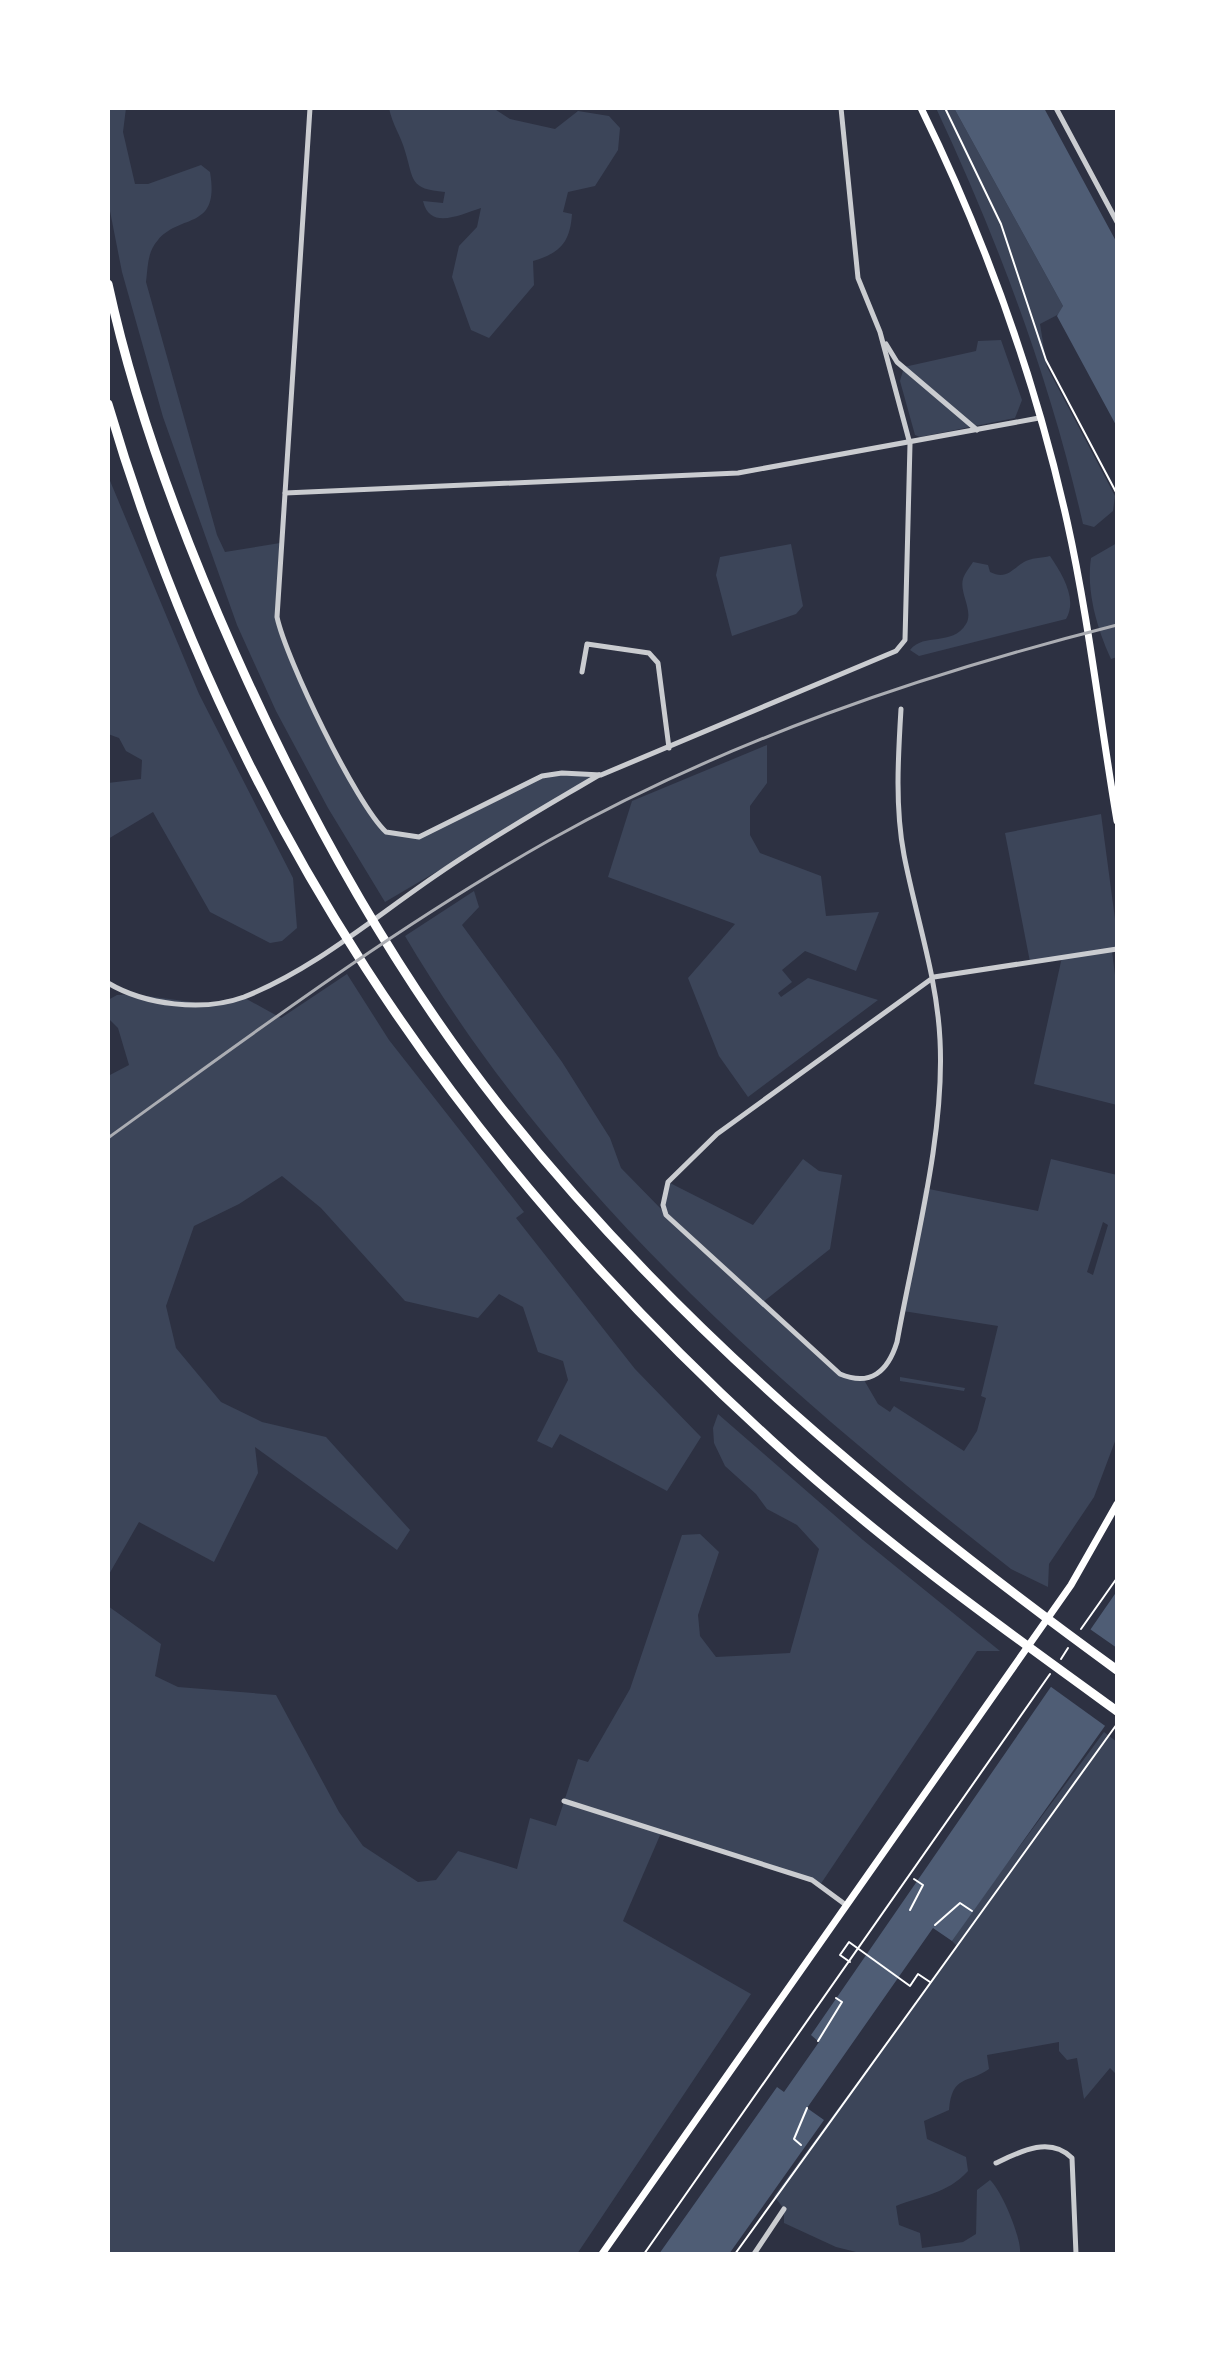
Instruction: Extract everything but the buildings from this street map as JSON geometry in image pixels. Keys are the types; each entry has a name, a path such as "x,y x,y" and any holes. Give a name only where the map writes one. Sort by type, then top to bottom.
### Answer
{"highway":[{"path":"108,284 158,460 213,605 273,739 353,887 402,966 501,1107 593,1215 693,1321 797,1420 1015,1596 1117,1670"},
{"path":"108,404 127,470 181,616 243,755 325,904 375,985 475,1127 567,1236 668,1343 772,1441 865,1521 997,1624 1117,1711"}],"main road":[{"path":"921,108 978,235 1006,308 1039,418 1067,522 1117,821"},
{"path":"602,2254 1087,1560 1117,1504"}],"street":[{"path":"310,108 276,597 285,648 364,806 386,832 419,837 542,776 562,773 601,775"},
{"path":"108,983 132,994 188,1004 243,997 308,964 455,862 601,775 669,748 756,707 896,651 905,640 908,598 910,444 881,336 858,278 841,108"},
{"path":"1056,108 1117,222"},
{"path":"881,336 897,362 978,431"},
{"path":"285,493 738,473 1039,418"},
{"path":"582,672 587,644 649,653 658,663 669,748"},
{"path":"901,709 901,827 934,977 940,1040 940,1099 897,1342 886,1366 876,1377 853,1379 840,1374 666,1215 664,1196 673,1175 717,1134 934,977 1117,949"},
{"path":"564,1801 812,1880 846,1905"},
{"path":"996,2163 1022,2151 1044,2146 1062,2148 1072,2158 1076,2254"},
{"path":"754,2254 784,2209"}],"path":[{"path":"945,108 1001,224 1046,360 1117,494"},
{"path":"1077,1636 1117,1578"},
{"path":"1059,1662 1068,1649"},
{"path":"644,2254 851,1963 1050,1675"},
{"path":"735,2254 1117,1724"},
{"path":"910,1910 923,1885 914,1879"},
{"path":"935,1925 960,1903 972,1911"},
{"path":"851,1963 840,1955 849,1942 910,1986 918,1974 930,1982"},
{"path":"818,2041 837,2015 842,2002 836,1998"},
{"path":"801,2145 794,2139 807,2108"}],"shaded area":[{"path":"108,108 126,108 123,132 135,184 148,184 201,165 210,172 212,191 209,204 196,218 177,226 158,240 150,255 146,282 217,535 225,552 280,543 276,597 285,648 364,806 386,832 419,837 542,776 562,773 601,775 385,902 328,808 276,711 237,625 163,417 122,272 108,201"},
{"path":"389,108 493,108 510,119 555,129 578,111 609,116 620,128 618,150 595,186 568,192 563,212 572,214 566,240 557,250 533,261 534,285 489,338 471,330 452,277 459,246 477,227 481,208 447,218 432,216 423,201 443,203 445,192 433,191 415,181"},
{"path":"936,108 954,108 1063,306 1061,313 1040,324 1047,367 1115,496 1113,511 1094,527 1083,524 1055,417 1021,312"},
{"path":"954,108 1044,108 1117,243 1117,427 1057,316 1063,306"},
{"path":"1001,340 1022,400 1015,418 920,437 915,435 900,381 904,367 976,351 978,341"},
{"path":"108,476 199,694 293,878 297,928 282,941 270,943 210,912 153,812 108,839 108,783 141,779 142,760 126,751 119,738 108,734"},
{"path":"1117,543 1117,657 1111,659 1094,610 1090,571 1091,558"},
{"path":"791,544 803,606 796,614 732,636 716,575 720,557"},
{"path":"1050,556 1064,579 1069,595 1066,619 919,656 910,650 923,642 953,635 966,624 968,613 962,584 973,562 988,565 990,572 1000,575 1027,561"},
{"path":"767,745 767,783 750,806 750,835 760,853 821,876 826,916 879,912 856,971 805,951 782,970 792,982 778,993 781,997 808,978 878,1000 748,1097 719,1056 688,978 735,924 608,877 632,801"},
{"path":"1101,814 1117,934 1117,949 1112,951 1117,991 1117,1105 1034,1084 1062,957 1030,962 1005,833"},
{"path":"474,891 479,907 462,925 562,1062 610,1138 621,1168 665,1213 668,1182 753,1225 803,1159 819,1171 842,1175 830,1249 763,1302 840,1374 864,1380 878,1404 890,1412 894,1406 964,1451 977,1431 986,1398 981,1396 998,1326 903,1311 924,1188 1038,1211 1051,1159 1117,1175 1117,1436 1094,1497 1049,1564 1048,1587 1011,1569 924,1500 757,1357 678,1281 603,1202 531,1118 465,1030 405,936","holes":["1103,1222 1108,1225 1093,1275 1087,1272"]},
{"path":"347,974 389,1040 524,1212 516,1218 635,1369 701,1437 667,1491 560,1434 552,1448 537,1441 568,1380 563,1361 538,1352 523,1307 499,1294 478,1318 405,1301 321,1208 282,1176 239,1204 194,1226 166,1306 176,1348 221,1402 262,1422 326,1437 410,1530 397,1550 255,1447 258,1473 214,1562 139,1522 108,1576 108,1076 129,1065 118,1028 108,1018 108,1000 117,995 132,994 206,1004 243,997 281,1018"},
{"path":"900,1377 965,1388 964,1391 900,1381"},
{"path":"718,1414 863,1540 1000,1651 977,1651 820,1885 661,1833 623,1921 751,1994 577,2254 108,2254 108,1606 161,1644 155,1676 178,1687 276,1695 339,1812 363,1846 418,1882 436,1880 458,1851 517,1869 530,1818 556,1826 578,1759 588,1762 630,1689 682,1535 700,1534 719,1552 698,1615 700,1636 716,1657 790,1653 819,1549 797,1525 767,1509 756,1494 725,1466 714,1443 713,1428"},
{"path":"1117,1591 1117,1709 952,1941 933,1928 807,2108 824,2120 729,2254 659,2254 777,2087 784,2092 819,2042 811,2035"},
{"path":"1104,1732 1117,1742 1117,2075 1110,2068 1084,2099 1077,2058 1067,2060 1059,2051 1059,2042 987,2055 989,2069 957,2085 949,2110 924,2121 927,2139 966,2157 968,2171 952,2185 896,2206 899,2225 920,2233 922,2248 963,2242 976,2234 977,2190 990,2180 1010,2216 1020,2254 864,2254 836,2247 784,2223 784,2209 774,2196 957,1946 952,1941 972,1911"}],"pier":[{"path":"1087,1627 1117,1648 1117,1716 1108,1728 1047,1684"}],"railway":[{"path":"108,1138 270,1021 435,909 615,805 684,772 825,714 970,666 1117,625"}]}
